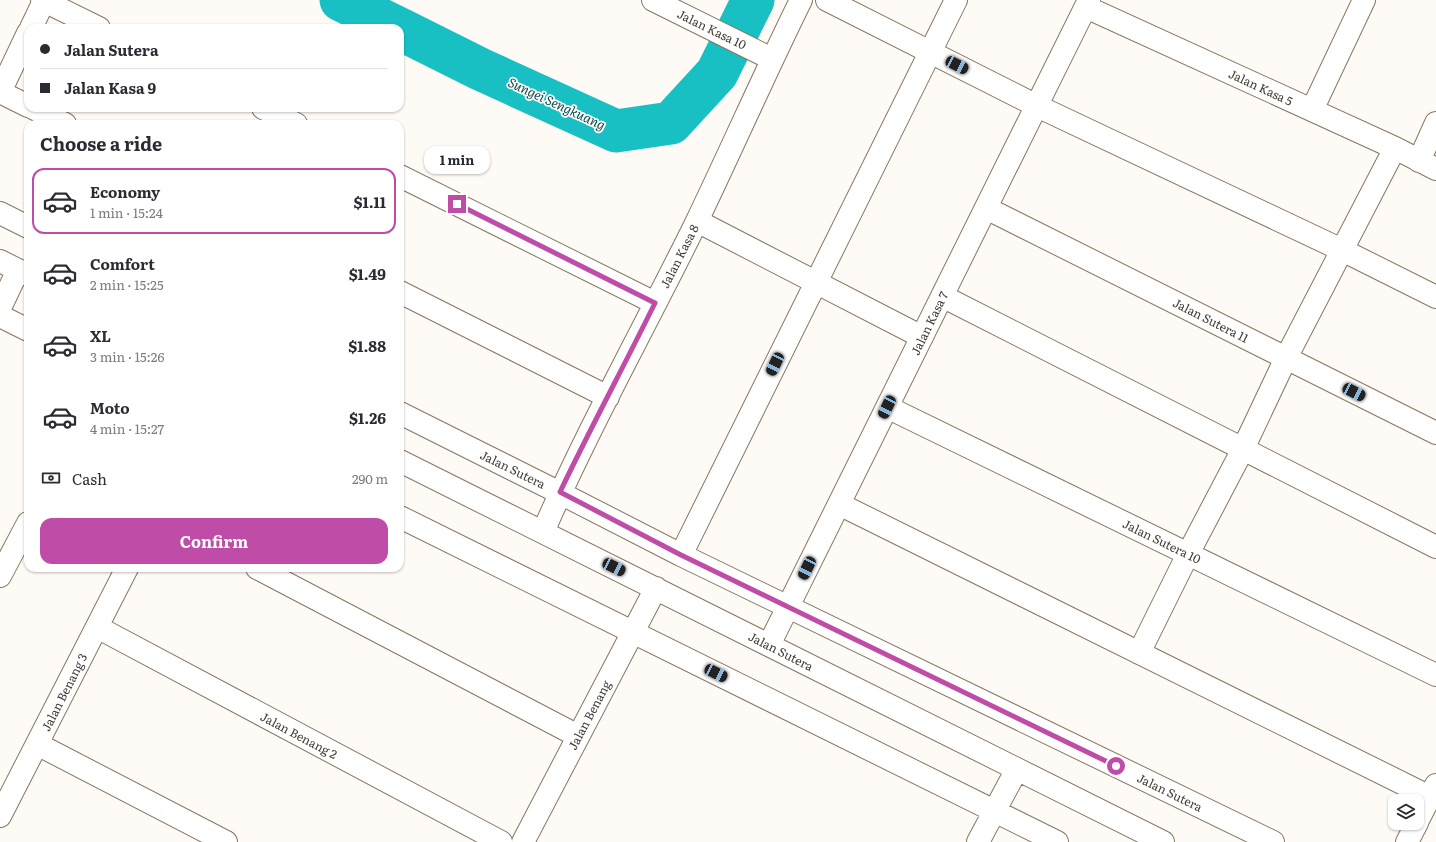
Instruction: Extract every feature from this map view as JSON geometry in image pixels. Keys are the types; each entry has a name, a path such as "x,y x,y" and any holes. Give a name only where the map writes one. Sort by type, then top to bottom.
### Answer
{"street":[{"path":"33,24 43,0 91,24"},
{"name":"Jalan Kasa 10","path":"653,0 763,54"},
{"name":"Jalan Kasa 8","path":"543,532 583,444 697,221 763,54 802,0"},
{"path":"826,0 1037,106 1342,250 1436,297"},
{"path":"681,555 956,0"},
{"path":"1312,110 1359,2"},
{"name":"Jalan Kasa 5","path":"1088,4 1395,148 1427,165"},
{"name":"Jalan Kasa 7","path":"769,645 1088,4"},
{"path":"24,42 0,92 24,104"},
{"path":"41,112 57,120"},
{"path":"271,112 288,120"},
{"path":"1427,165 1436,124"},
{"path":"1140,653 1188,554 1243,449 1286,358 1395,148"},
{"path":"404,178 655,303"},
{"name":"Jalan Sutera 11","path":"986,208 1436,433"},
{"path":"0,213 24,225"},
{"path":"697,221 922,337"},
{"path":"0,308 15,269"},
{"path":"404,294 608,397"},
{"path":"942,296 1436,547"},
{"path":"0,316 24,328"},
{"name":"Jalan Sutera 10","path":"887,407 1436,675"},
{"name":"Jalan Sutera","path":"404,415 560,492 681,555 1273,842"},
{"name":"Jalan Sutera","path":"404,463 1163,842"},
{"path":"839,504 1140,653 1433,791 1424,809"},
{"path":"404,519 1057,842"},
{"path":"0,576 24,531"},
{"name":"Jalan Benang 3","path":"0,816 125,572"},
{"path":"265,572 578,736"},
{"name":"Jalan Benang","path":"523,842 656,588"},
{"name":"Jalan Benang 2","path":"97,627 501,842"},
{"path":"37,744 226,842"},
{"path":"978,842 1017,769"},
{"path":"1407,842 1413,830"}],"waterway":[{"name":"Sungei Sengkuang","path":"341,0 390,24"},
{"name":"Sungei Sengkuang","path":"404,31 480,69 616,131 671,123 717,73 753,0"}],"route":[{"path":"457,204 655,303 560,492 681,555 1116,766"}]}
